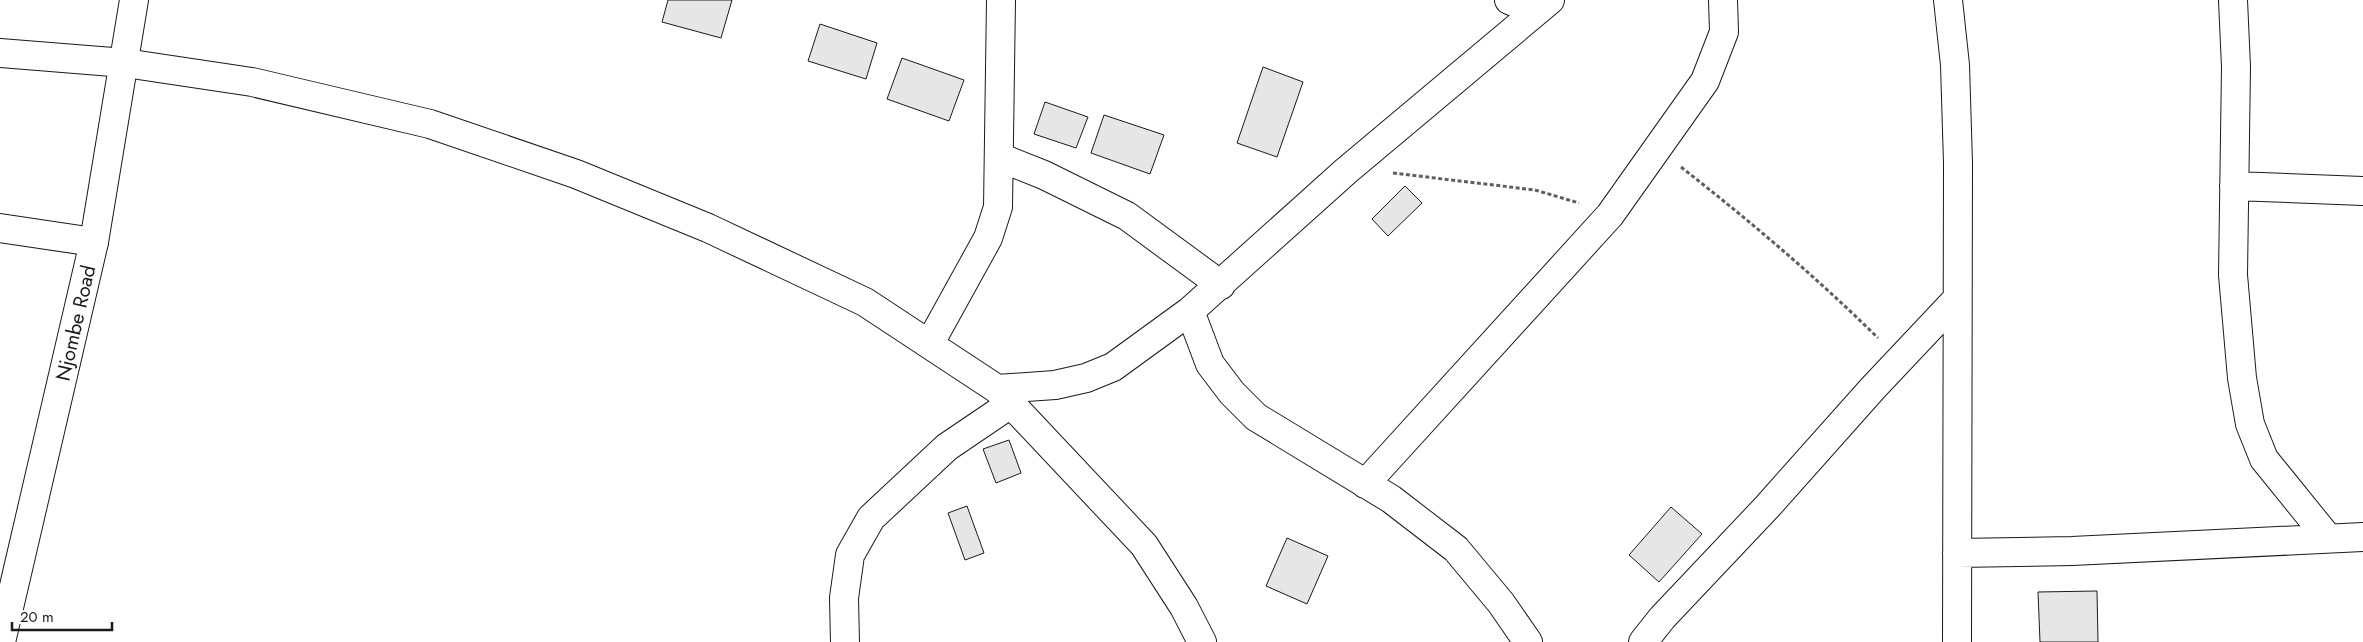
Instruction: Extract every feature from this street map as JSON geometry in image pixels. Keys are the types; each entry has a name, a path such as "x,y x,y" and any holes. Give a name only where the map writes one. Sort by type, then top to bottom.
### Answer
{"main road":[{"name":"Njombe Road","path":"2,630 94,242 134,0"},
{"path":"930,343 988,238 998,207 1001,0"},
{"path":"1509,0 1544,6"},
{"path":"1365,484 1610,215 1705,81 1724,32 1723,0"},
{"path":"1948,0 1955,65 1957,153 1957,642"},
{"path":"2233,0 2236,67 2233,275 2236,323 2250,424 2264,459 2328,538"},
{"path":"845,642 844,598 850,555 871,518 947,446 1004,396 1086,378 1113,367 1190,311 1346,171 1544,6"},
{"path":"0,53 125,63 252,82 430,124 576,174 708,228 865,302 930,343 1004,396 1144,544 1184,607 1202,642"},
{"path":"999,157 1061,183 1127,216 1221,284"},
{"path":"2234,186 2363,191"},
{"path":"4,236 94,242"},
{"path":"1643,642 1662,618 1768,507 1956,300"},
{"path":"1190,311 1210,364 1232,393 1256,417 1391,499 1456,549 1501,603 1528,642"},
{"path":"1957,553 2072,551 2363,537"}],"path":[{"path":"1657,148 1751,222 1820,281 1900,360"},
{"path":"1346,171 1385,172 1535,190 1561,196 1610,215"}],"building":[{"path":"668,0 732,0 721,38 662,22"},
{"path":"820,24 877,43 866,79 808,61"},
{"path":"902,58 964,80 949,121 887,99"},
{"path":"1263,67 1303,82 1277,157 1237,143"},
{"path":"1045,102 1088,117 1076,148 1034,134"},
{"path":"1104,115 1164,135 1150,174 1091,153"},
{"path":"1405,186 1422,203 1388,236 1372,219"},
{"path":"1009,440 1021,473 996,483 983,449"},
{"path":"967,506 984,553 965,560 948,513"},
{"path":"1671,507 1702,534 1659,582 1629,555"},
{"path":"1287,538 1328,556 1307,604 1266,586"},
{"path":"2097,591 2098,642 2040,642 2038,592"}]}
